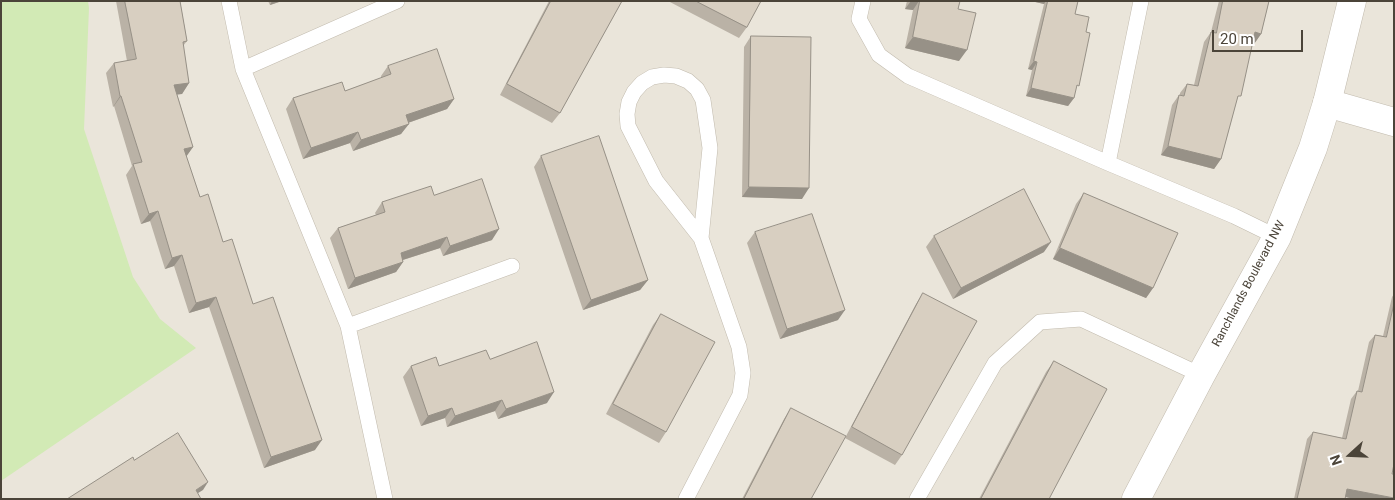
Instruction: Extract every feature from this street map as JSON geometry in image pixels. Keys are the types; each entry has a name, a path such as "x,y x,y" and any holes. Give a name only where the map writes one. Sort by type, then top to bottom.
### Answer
{"street":[{"name":"Ranchlands Boulevard NW","path":"1136,499 1277,236 1313,148 1327,103 1352,1"},
{"path":"1327,103 1394,122"}],"lane":[{"path":"229,1 243,69 348,326 385,499"},
{"path":"243,69 398,1"},
{"path":"862,1 859,19 879,55 908,76 1277,236"},
{"path":"1108,163 1140,1"},
{"path":"686,499 740,395 743,373 739,347 701,238 656,181 628,126 629,102 634,92 642,83 652,77 676,76 688,81 697,89 703,100 710,148 701,238"},
{"path":"348,326 512,266"},
{"path":"917,499 995,363 1040,322 1081,319 1201,375"}],"shaded area":[{"path":"1,1 1394,1 1394,499 1,499"}],"green space":[{"path":"1,1 88,1 84,129 133,277 160,319 196,348 1,481"}],"building":[{"path":"125,1 180,1 187,41 183,42 189,83 174,85 193,147 184,149 200,197 208,194 223,242 232,239 253,304 273,297 322,440 271,457 216,297 196,303 182,255 172,258 158,211 149,214 133,164 142,162 120,96 114,63 136,59"},
{"path":"551,1 622,1 560,113 507,84"},
{"path":"696,1 761,1 747,27"},
{"path":"920,1 960,1 958,9 976,13 967,50 913,37"},
{"path":"1048,1 1078,1 1075,14 1089,17 1086,32 1090,33 1079,86 1077,85 1074,98 1031,88 1037,62 1034,61"},
{"path":"1223,1 1269,1 1261,34 1255,32 1241,96 1238,96 1221,159 1168,146 1179,95 1184,96 1187,84 1198,86 1211,32 1216,33"},
{"path":"751,36 811,37 809,188 749,187"},
{"path":"437,49 454,99 406,115 409,124 361,140 358,132 311,148 293,98 342,82 345,91 391,74 388,66"},
{"path":"599,136 648,280 591,300 541,156"},
{"path":"482,179 499,229 450,246 447,237 401,253 403,262 355,278 338,228 385,212 382,202 431,186 434,195"},
{"path":"1024,189 1051,242 961,288 934,236"},
{"path":"1084,193 1178,233 1153,288 1060,248"},
{"path":"812,214 845,310 787,329 755,232"},
{"path":"923,293 977,321 902,455 852,427"},
{"path":"1394,304 1394,464 1392,474 1394,474 1394,498 1347,489 1345,499 1297,499 1313,432 1346,439 1357,391 1362,392 1375,335 1386,337"},
{"path":"661,314 715,342 666,432 613,404"},
{"path":"537,342 554,392 506,409 502,400 455,416 452,408 428,416 411,366 436,357 439,366 486,350 490,359"},
{"path":"1054,361 1107,389 1049,499 981,499"},
{"path":"791,408 846,436 811,499 744,499"},
{"path":"178,433 208,482 196,490 201,499 67,499 133,457 134,460"}]}
